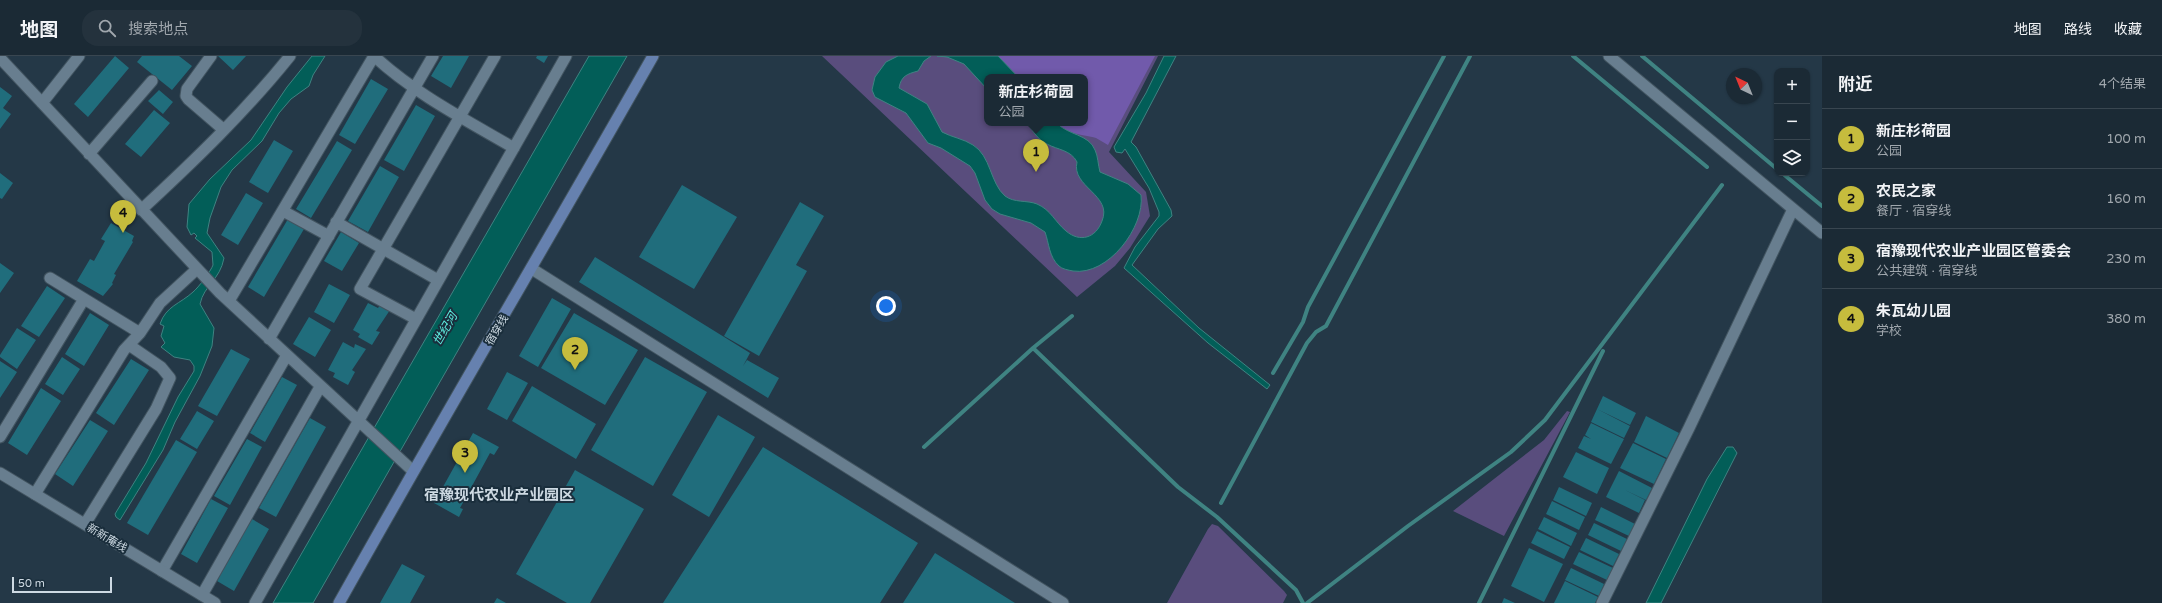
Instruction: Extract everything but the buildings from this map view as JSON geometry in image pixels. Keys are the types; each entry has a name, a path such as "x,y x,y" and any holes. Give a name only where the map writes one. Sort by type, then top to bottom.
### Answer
{"main road":[{"name":"宿穿线","path":"339,603 413,471 532,269 653,56"}],"street":[{"path":"42,103 79,56"},
{"path":"211,56 187,89 186,96 188,100 224,130"},
{"path":"142,210 224,130 265,87 290,56"},
{"path":"229,301 374,56 391,72 414,88 514,148"},
{"path":"269,339 433,56"},
{"path":"416,320 360,289 495,56"},
{"path":"255,603 361,423 438,280 566,56"},
{"path":"1609,56 1822,233"},
{"path":"3,58 42,103 197,269 320,387 413,471"},
{"path":"90,154 152,80"},
{"path":"1602,603 1689,428 1793,209"},
{"path":"282,211 329,236"},
{"path":"336,222 438,280"},
{"path":"35,494 129,345 140,333 160,303 197,269"},
{"path":"532,269 1063,603"},
{"path":"50,278 140,333"},
{"path":"0,437 84,299"},
{"path":"84,524 156,409 170,378 161,367 129,345"},
{"path":"162,571 287,356"},
{"path":"202,595 320,387"},
{"name":"新新庵线","path":"0,473 215,603"}],"shaded area":[{"path":"822,56 1158,56 1109,152 1146,192 1150,216 1130,248 1115,266 1077,297"},
{"path":"998,56 1155,56 1108,145 1096,138 1075,134 1060,126 1088,126 1088,74 1015,74"},
{"path":"1567,411 1570,412 1504,536 1453,511 1544,440"},
{"path":"1212,524 1218,526 1284,591 1287,595 1283,603 1167,603"}],"water":[{"path":"312,56 325,56 313,75 309,86 291,99 279,113 262,141 232,170 221,187 210,218 207,233 224,258 219,272 202,297 200,304 214,328 212,346 200,376 175,422 163,450 120,520 115,514 146,463 178,397 194,371 194,366 190,360 174,357 161,347 165,343 161,336 164,326 160,324 170,309 198,287 213,265 212,252 195,238 197,236 194,233 191,235 187,227 189,204 210,179 251,140 287,87"},
{"name":"世纪河","path":"589,56 627,56 313,603 273,603"},
{"path":"898,56 931,56 924,61 918,71 903,78 899,88 927,104 942,132 969,143 979,150 987,163 996,184 1005,196 1012,200 1037,204 1046,209 1071,235 1082,238 1092,235 1099,227 1104,212 1102,204 1080,178 1077,171 1077,162 1074,158 1068,153 1041,140 1029,126 1060,126 1088,141 1096,152 1100,172 1128,184 1141,195 1141,208 1137,221 1122,247 1111,258 1099,266 1086,270 1073,271 1059,266 1053,258 1045,232 1031,223 1000,214 992,209 985,200 975,173 970,166 941,148 928,143 906,113 875,97 872,90 875,77 886,62"},
{"path":"937,56 998,56 1015,74 984,74 984,86 964,64 947,57"},
{"path":"1164,56 1176,56 1131,142 1136,147 1171,210 1172,216 1158,229 1132,265 1199,328 1270,385 1267,389 1208,343 1124,268 1135,247 1159,216 1159,212 1149,188 1125,149 1122,153 1116,152 1114,147 1146,93"},
{"path":"1727,447 1733,447 1737,453 1661,603 1646,603 1707,479"}],"waterway":[{"path":"1273,373 1303,322 1308,307 1444,56"},
{"path":"1221,503 1307,343 1316,332 1326,326 1470,56"},
{"path":"1573,56 1707,167"},
{"path":"1642,56 1774,166"},
{"path":"1786,176 1822,206"},
{"path":"1307,603 1408,526 1511,452 1545,420 1722,185"},
{"path":"924,447 1033,348 1072,316"},
{"path":"1033,348 1178,487 1217,517 1296,590 1303,603"},
{"path":"1479,603 1603,351"}],"place":[{"name":"新庄杉荷园","path":"1036,172"},
{"name":"朱瓦幼儿园","path":"123,233"},
{"name":"农民之家","path":"575,370"},
{"name":"宿豫现代农业产业园区管委会","path":"465,473"}],"district":[{"name":"宿豫现代农业产业园区","path":"499,495"}]}
